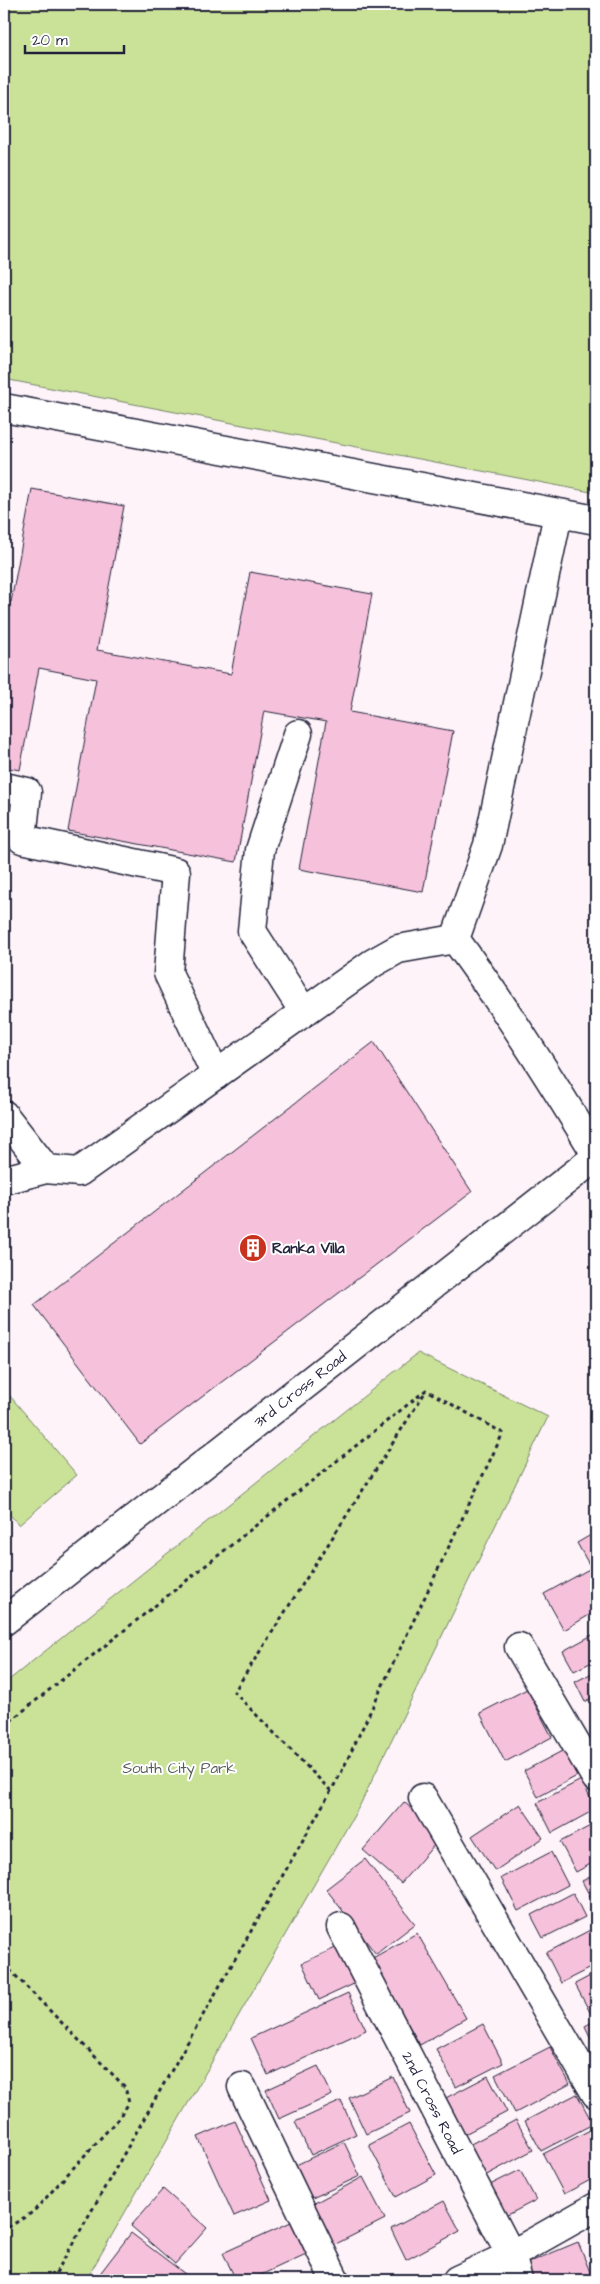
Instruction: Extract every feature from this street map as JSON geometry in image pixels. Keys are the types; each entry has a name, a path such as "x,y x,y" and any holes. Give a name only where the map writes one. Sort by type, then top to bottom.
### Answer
{"street":[{"path":"4,408 596,520"},
{"path":"455,939 488,845 558,514"},
{"path":"298,734 260,850 252,931 304,1012"},
{"path":"4,787 27,792 22,839 176,872 168,973 216,1075"},
{"path":"4,1180 46,1169 79,1172 373,963 398,949 455,939"},
{"path":"455,939 480,973 562,1098 596,1156"},
{"path":"4,1115 46,1169"},
{"name":"3rd Cross Road","path":"4,1621 596,1156"},
{"path":"519,1647 596,1778"},
{"path":"423,1798 596,2094"},
{"name":"2nd Cross Road","path":"341,1927 514,2268"},
{"path":"242,2087 335,2280"},
{"path":"457,2280 514,2268 596,2207"}],"path":[{"path":"4,1726 426,1390"},
{"path":"52,2280 331,1790 503,1433 426,1390"},
{"path":"331,1790 234,1692 426,1390"},
{"path":"4,1964 125,2088 129,2103 118,2118 33,2212 4,2230"}],"green space":[{"path":"4,4 596,4 596,493 4,379"},
{"name":"South City Park","path":"418,1353 548,1417 360,1805 86,2280 4,2280 4,1684"},
{"path":"4,1389 77,1475 19,1525 4,1508"}],"building":[{"path":"32,489 124,506 97,650 231,674 250,572 372,594 350,712 453,731 423,892 299,869 326,722 264,711 236,862 68,831 96,679 39,668 20,770 4,767 4,601 11,602"},
{"name":"Ranka Villa","path":"374,1042 472,1192 140,1444 34,1305"},
{"path":"596,1532 596,1611 564,1630 544,1594 591,1568 577,1543"},
{"path":"596,1633 596,1660 574,1671 563,1651"},
{"path":"596,1671 596,1696 585,1702 575,1682"},
{"path":"527,1689 552,1737 505,1762 480,1713"},
{"path":"564,1750 577,1776 538,1797 524,1771"},
{"path":"581,1780 596,1809 552,1833 537,1803"},
{"path":"404,1802 442,1836 401,1883 363,1850"},
{"path":"520,1804 543,1838 495,1871 472,1836"},
{"path":"596,1823 596,1861 576,1872 560,1842"},
{"path":"551,1852 568,1885 518,1911 501,1878"},
{"path":"365,1859 415,1924 376,1954 326,1889"},
{"path":"596,1874 596,1908 582,1881"},
{"path":"573,1893 585,1917 543,1938 531,1915"},
{"path":"592,1929 596,1937 596,1965 561,1983 546,1953"},
{"path":"417,1933 466,2018 420,2045 371,1959"},
{"path":"340,1946 356,1983 319,2000 302,1963"},
{"path":"596,1973 596,2014 592,2016 575,1984"},
{"path":"348,1993 366,2030 268,2075 251,2038"},
{"path":"596,2020 596,2049 585,2026"},
{"path":"483,2024 503,2063 456,2087 436,2049"},
{"path":"550,2047 570,2084 515,2113 495,2075"},
{"path":"318,2066 332,2095 279,2119 266,2090"},
{"path":"488,2076 507,2112 457,2138 438,2102"},
{"path":"393,2077 410,2113 366,2134 349,2098"},
{"path":"577,2094 593,2124 541,2151 525,2121"},
{"path":"341,2101 356,2134 311,2155 295,2122"},
{"path":"516,2120 533,2150 483,2177 467,2146"},
{"path":"235,2121 271,2200 234,2216 198,2137"},
{"path":"409,2124 436,2175 396,2197 369,2145"},
{"path":"596,2127 596,2177 564,2194 543,2154"},
{"path":"344,2142 360,2176 308,2200 292,2167"},
{"path":"520,2170 536,2200 502,2218 486,2187"},
{"path":"363,2177 385,2219 330,2247 309,2206"},
{"path":"163,2189 207,2228 175,2264 131,2226"},
{"path":"444,2201 460,2231 406,2260 391,2229"},
{"path":"291,2222 306,2254 250,2280 236,2280 223,2253"},
{"path":"131,2233 193,2280 95,2280"},
{"path":"578,2242 592,2277 584,2280 523,2280 518,2267"}],"place":[{"name":"Ranka Villa","path":"253,1248"}]}
